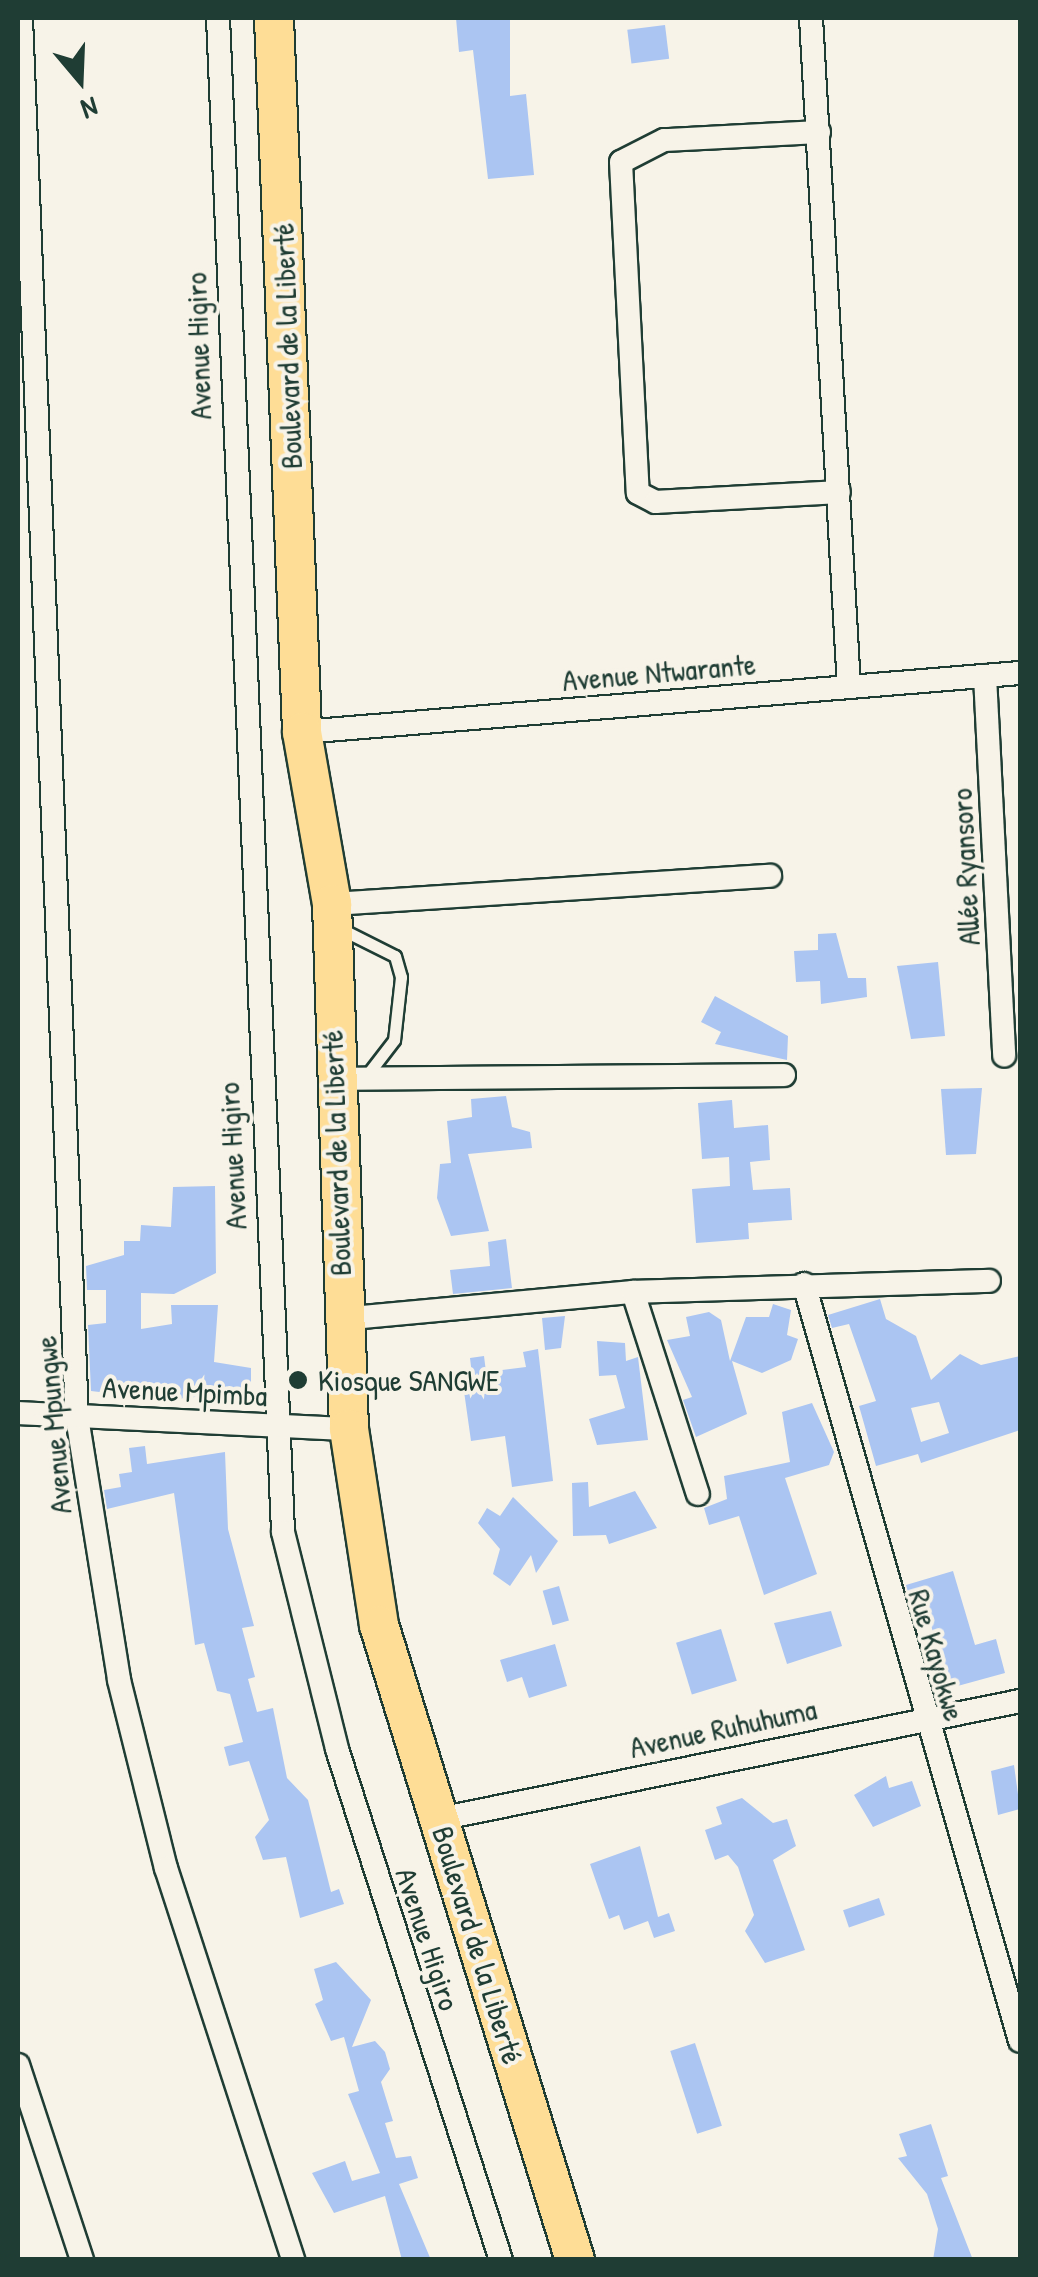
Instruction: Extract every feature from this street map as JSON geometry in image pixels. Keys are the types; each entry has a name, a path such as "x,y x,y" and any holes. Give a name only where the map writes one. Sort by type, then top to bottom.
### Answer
{"highway":[{"name":"Boulevard de la Liberté","path":"274,18 302,732 332,914 348,1079 341,1319 350,1429 378,1625 575,2260"}],"street":[{"name":"Avenue Mpungwe","path":"21,18 78,1417 118,1680 166,1868 293,2260"},
{"name":"Avenue Higiro","path":"218,18 274,1426 283,1532 337,1749 502,2260"},
{"path":"811,18 849,687"},
{"path":"818,132 664,140 621,162 638,493 656,502 839,492"},
{"name":"Avenue Ntwarante","path":"302,732 1020,673"},
{"name":"Allée Ryansoro","path":"984,676 1004,1056"},
{"path":"332,914 770,876"},
{"path":"348,1079 784,1074"},
{"path":"341,1319 633,1292 989,1280"},
{"name":"Rue Kayokwe","path":"804,1284 922,1715 1020,2040"},
{"path":"633,1292 698,1494"},
{"name":"Avenue Mpimba","path":"18,1413 350,1429"},
{"name":"Avenue Ruhuhuma","path":"439,1820 922,1715 1020,1701"},
{"path":"18,2066 82,2260"}],"lane":[{"path":"332,914 395,956 401,976 394,1040 348,1079"}],"building":[{"path":"456,18 510,18 510,96 526,94 534,175 488,179 473,50 459,52"},
{"path":"665,25 669,59 631,63 627,30"},
{"path":"836,933 848,978 866,978 867,997 821,1004 820,981 796,982 794,951 818,950 818,934"},
{"path":"938,962 945,1036 911,1039 897,966"},
{"path":"715,996 788,1036 787,1060 715,1044 721,1032 701,1022"},
{"path":"982,1088 976,1154 946,1155 941,1089"},
{"path":"506,1096 512,1127 530,1132 532,1148 468,1154 489,1231 451,1236 437,1198 440,1164 451,1163 447,1121 472,1117 471,1099"},
{"path":"732,1100 734,1128 768,1125 770,1160 750,1162 753,1190 790,1188 792,1220 748,1223 749,1239 696,1243 692,1189 730,1186 729,1157 702,1159 698,1103"},
{"path":"215,1186 216,1273 174,1294 141,1293 141,1329 172,1324 171,1305 218,1305 214,1362 251,1368 251,1391 167,1400 91,1391 88,1325 106,1323 106,1290 87,1290 86,1266 124,1255 124,1241 140,1241 141,1225 171,1227 173,1187"},
{"path":"506,1239 512,1288 453,1294 450,1270 490,1266 488,1242"},
{"path":"880,1299 886,1319 916,1336 931,1380 960,1354 981,1365 1020,1356 1020,1430 921,1463 918,1454 876,1466 859,1406 876,1401 849,1324 832,1328 828,1315","holes":["939,1402 949,1433 921,1442 911,1408"]},
{"path":"773,1304 791,1310 787,1335 798,1339 791,1360 762,1373 732,1361 747,1414 696,1437 683,1400 692,1397 667,1340 690,1336 686,1317 709,1312 721,1320 730,1361 746,1317 769,1317"},
{"path":"565,1316 561,1348 545,1350 542,1318"},
{"path":"597,1341 625,1343 626,1361 638,1357 648,1440 597,1445 589,1419 625,1408 616,1375 599,1376"},
{"path":"538,1349 553,1481 512,1487 505,1436 471,1441 462,1377 472,1375 470,1358 484,1356 486,1372 526,1367 523,1352"},
{"path":"812,1403 834,1452 829,1465 785,1478 817,1574 764,1595 739,1516 709,1525 704,1508 727,1499 724,1476 790,1462 782,1412"},
{"path":"145,1446 147,1464 225,1452 228,1529 254,1626 242,1628 255,1677 248,1679 257,1712 273,1708 287,1778 308,1800 331,1892 339,1889 344,1904 300,1918 286,1857 263,1860 255,1837 269,1820 249,1761 229,1766 224,1747 243,1742 230,1694 217,1691 204,1643 195,1645 174,1493 107,1509 104,1490 121,1487 119,1474 132,1472 129,1448"},
{"path":"588,1482 589,1507 635,1491 657,1528 609,1544 606,1535 573,1536 572,1483"},
{"path":"513,1497 558,1541 536,1573 531,1555 510,1586 493,1574 500,1549 478,1523 487,1508 500,1516"},
{"path":"953,1571 975,1645 996,1639 1005,1673 943,1690 929,1612 915,1616 906,1585"},
{"path":"559,1586 569,1621 553,1625 543,1591"},
{"path":"831,1611 842,1646 787,1664 774,1623"},
{"path":"721,1629 737,1681 692,1694 676,1643"},
{"path":"555,1644 567,1686 529,1698 522,1677 507,1682 500,1660"},
{"path":"1014,1765 1020,1809 998,1815 991,1771"},
{"path":"886,1776 889,1788 912,1781 921,1806 873,1827 854,1795"},
{"path":"742,1798 773,1823 787,1819 796,1846 773,1860 805,1950 765,1963 745,1931 754,1915 738,1867 728,1855 715,1860 705,1830 722,1824 716,1807"},
{"path":"640,1846 658,1917 669,1913 675,1931 654,1938 648,1921 624,1930 619,1915 609,1919 590,1864"},
{"path":"879,1898 885,1915 849,1927 843,1910"},
{"path":"336,1962 371,2000 352,2047 375,2041 385,2052 390,2069 381,2082 393,2121 385,2123 396,2158 411,2156 418,2178 399,2184 431,2260 402,2260 385,2196 334,2213 312,2173 345,2161 352,2181 380,2173 348,2094 359,2091 344,2037 331,2041 315,2004 323,2000 314,1969"},
{"path":"695,2043 722,2126 697,2134 670,2051"},
{"path":"931,2124 948,2176 941,2178 973,2260 933,2260 938,2229 927,2194 898,2158 907,2156 899,2134"}],"place":[{"name":"Kiosque SANGWE","path":"298,1380"}]}
